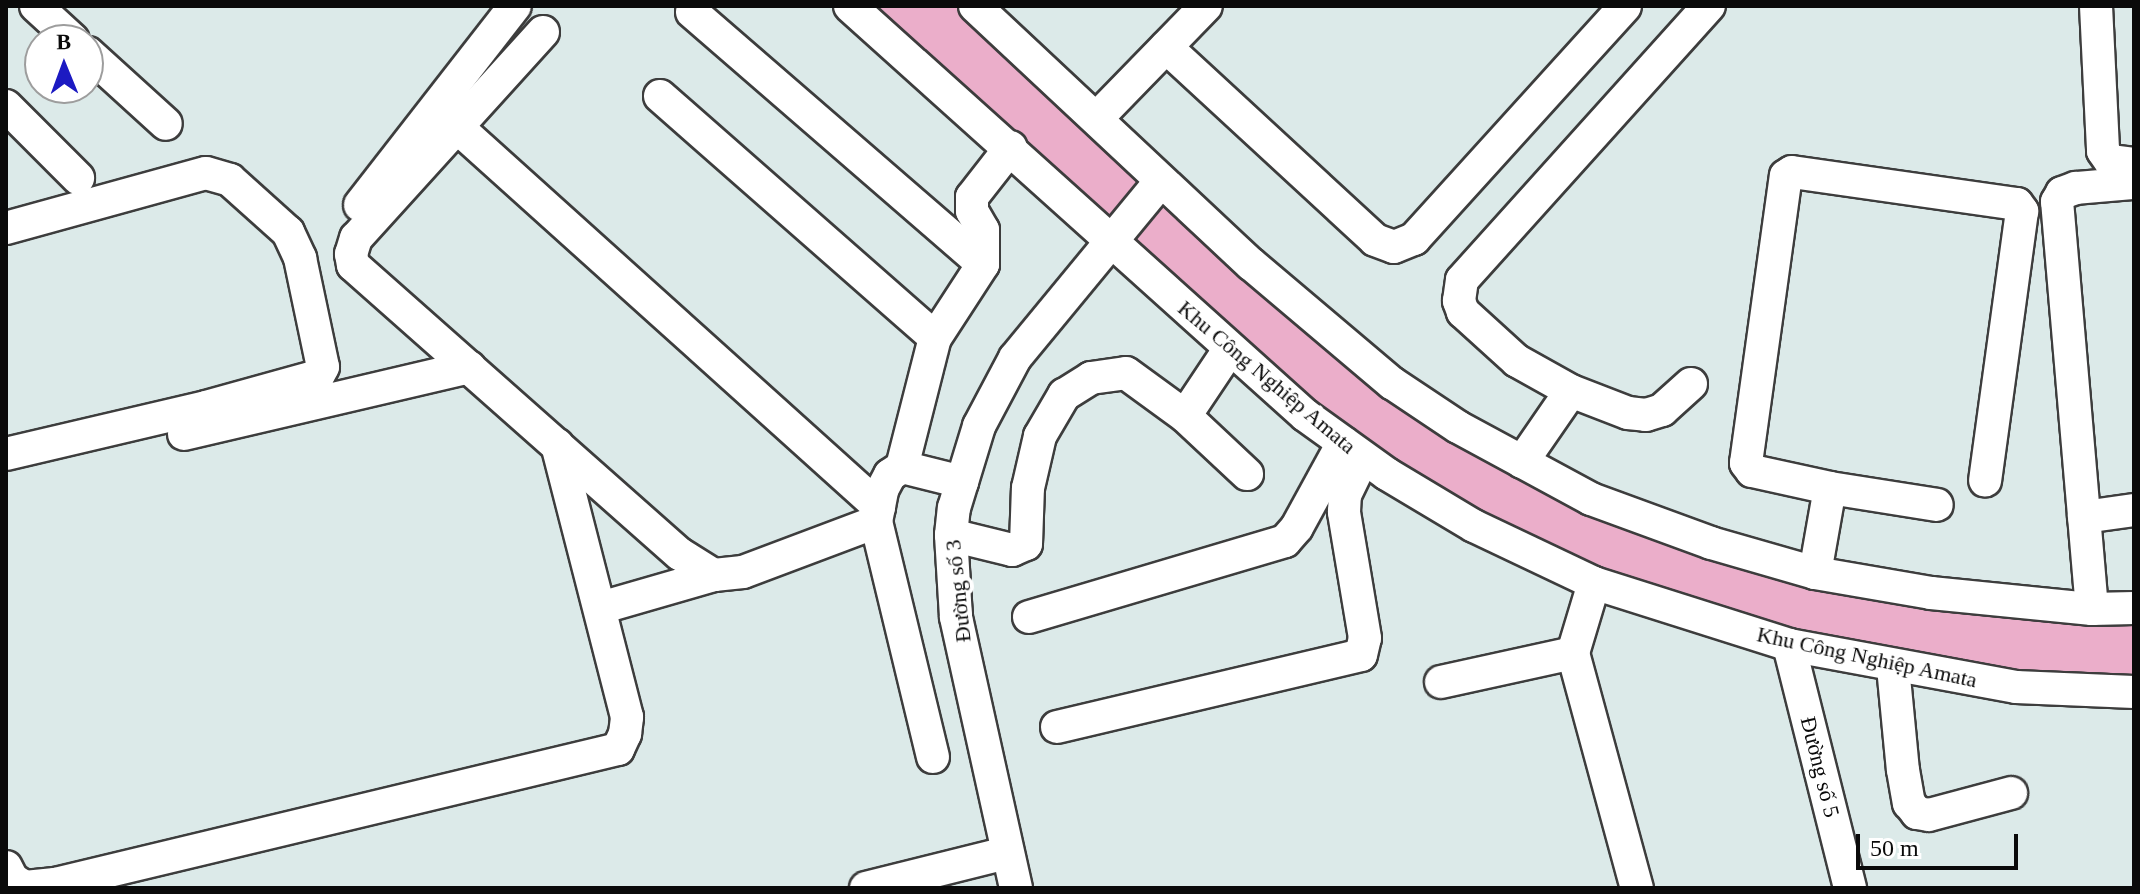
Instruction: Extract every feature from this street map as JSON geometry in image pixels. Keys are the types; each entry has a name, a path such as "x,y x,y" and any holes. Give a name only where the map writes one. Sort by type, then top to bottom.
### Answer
{"street":[{"path":"36,6 56,24"},
{"path":"343,227 515,6"},
{"name":"Khu Công Nghiệp Amata","path":"850,6 1011,147 1229,350 1353,450 1474,526 1594,583 1789,645 1893,667 2016,687 2134,692"},
{"path":"975,6 1251,264 1392,383 1458,427 1591,499 1711,543 1815,573 1931,593 2092,609 2134,608"},
{"path":"1097,118 1206,6"},
{"path":"1166,47 1375,240 1394,247 1414,239 1625,6"},
{"path":"1691,384 1662,410 1646,415 1628,413 1571,391 1517,361 1463,312 1459,301 1462,280 1709,6"},
{"path":"2096,6 2103,151 2110,161 2134,164"},
{"path":"692,12 983,264"},
{"path":"543,32 356,238 351,254 353,265 680,554 714,575"},
{"path":"104,68 166,124"},
{"path":"660,96 935,338"},
{"path":"6,106 78,178"},
{"path":"457,127 877,514"},
{"path":"933,757 877,514 882,490 890,475 902,467 935,338 983,264 983,230 972,211 972,197 1011,147"},
{"path":"1937,505 1830,488 1752,471 1746,463 1786,176 1792,172 2017,204 2022,211 1985,480"},
{"path":"6,228 206,173 230,180 288,232 300,258 323,367 318,376 6,454"},
{"name":"Đường số 3","path":"1016,888 956,617 951,535 962,482 979,426 1015,358 1161,181"},
{"path":"2092,609 2057,202 2062,193 2076,188 2134,183"},
{"path":"1185,416 1229,350"},
{"path":"6,476 469,367"},
{"path":"951,535 1012,550 1026,544 1028,488 1040,436 1064,395 1091,378 1126,373 1185,416 1247,474"},
{"path":"1522,462 1571,391"},
{"path":"6,867 12,879 25,887 55,884 618,749 625,734 627,717 557,445"},
{"path":"1029,617 1285,541 1353,450"},
{"path":"1057,727 1361,655 1365,638 1344,512 1353,450"},
{"path":"902,467 962,482"},
{"path":"1815,573 1830,488"},
{"path":"2084,517 2134,510"},
{"path":"600,608 714,575 743,572 877,514"},
{"path":"1594,583 1573,653 1637,888"},
{"name":"Đường số 5","path":"1789,645 1850,888"},
{"path":"1441,682 1573,653"},
{"path":"1893,667 1903,770 1909,803 1917,813 1929,815 2011,793"},
{"path":"866,888 1006,853"}],"shaded area":[{"path":"6,6 2134,6 2134,888 6,888"},
{"path":"869,6 957,6 1149,186 1113,226"},
{"path":"1158,196 1334,351 1708,555 2134,620 2134,679 2018,674 1793,634 1600,571 1479,515 1369,447 1312,405 1125,236"}]}
